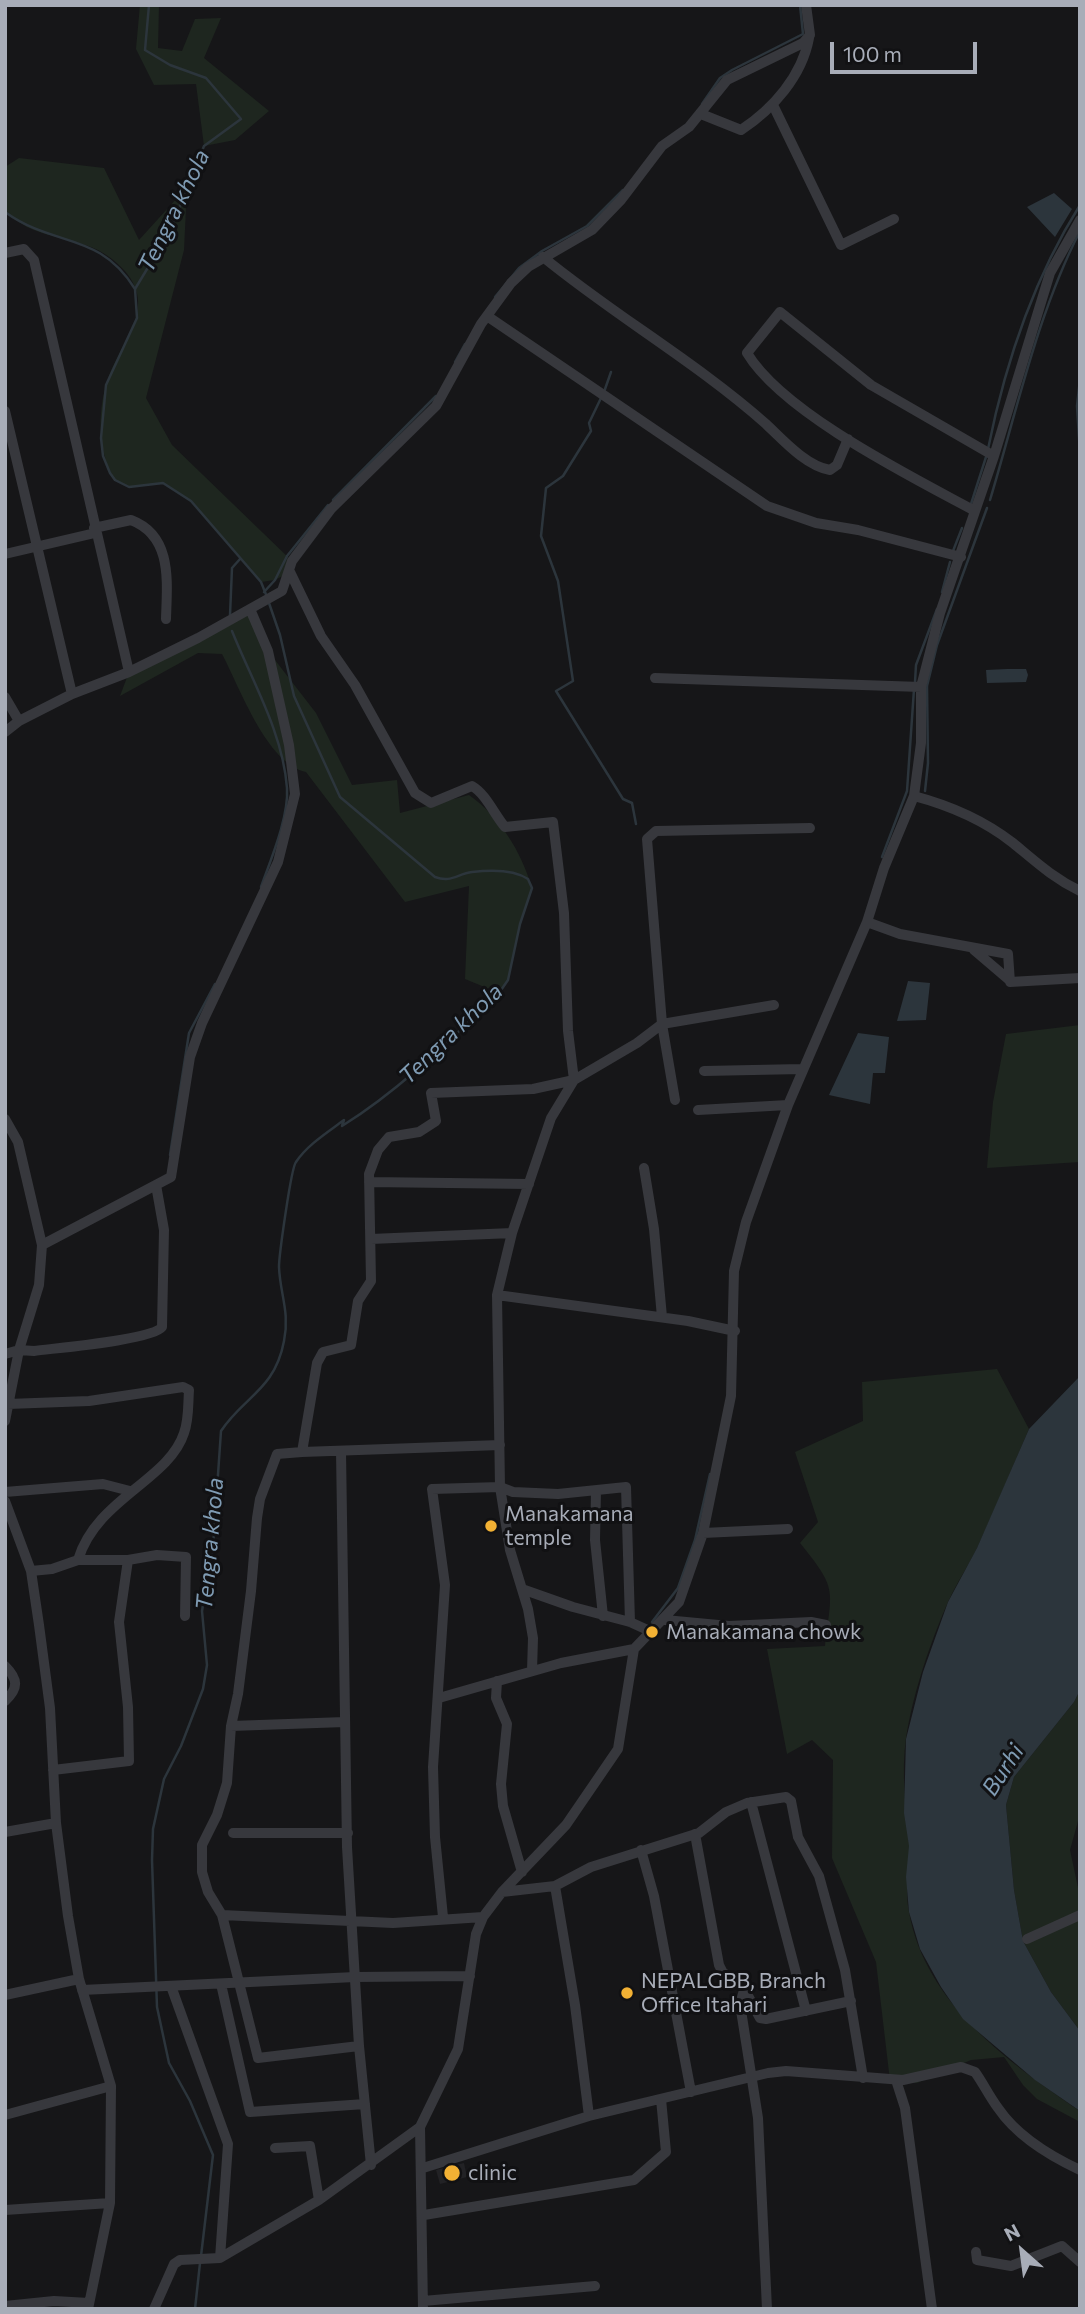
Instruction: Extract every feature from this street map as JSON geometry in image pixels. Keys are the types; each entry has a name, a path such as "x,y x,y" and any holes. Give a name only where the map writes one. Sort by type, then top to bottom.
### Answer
{"street":[{"path":"701,114 741,130 773,105 798,71 810,35 806,5"},
{"path":"5,732 19,721 72,694 129,672 278,594 290,572 292,561 331,509 436,406 487,316 510,282 543,257 592,230 621,200 662,146 701,114 727,80 792,50 810,35"},
{"path":"773,105 841,245 894,219"},
{"path":"154,2309 171,2269 180,2260 216,2258 319,2200 420,2127 458,2049 476,1934 483,1917 502,1892 566,1825 618,1749 634,1649 680,1602 703,1532 731,1396 735,1331 734,1271 746,1222 802,1069 867,922 884,868 914,796 921,743 917,687 994,456 1051,273 1080,220"},
{"path":"5,253 23,249 34,260 129,672"},
{"path":"543,257 727,388 796,451 823,468 830,470 837,465 848,439"},
{"path":"975,512 819,421 782,391 747,353 780,312 871,384 994,456"},
{"path":"487,316 767,506 816,523 858,530 961,557"},
{"path":"5,411 72,694"},
{"path":"5,554 131,520 153,533 160,543 167,575 166,619"},
{"path":"290,572 321,636 392,747 415,793 431,803 472,786 480,791 490,810 505,827 553,822 564,913 568,1031 574,1080 551,1118 512,1233 497,1295 500,1487 510,1549 533,1638 532,1671"},
{"path":"42,1245 171,1177 190,1057 202,1023 278,862 295,794 289,745 268,651 250,609"},
{"path":"655,678 917,687"},
{"path":"5,696 19,721"},
{"path":"914,796 952,807 1012,843 1051,876 1080,891"},
{"path":"675,1100 662,1024 646,848 651,833 810,828"},
{"path":"867,922 900,934 1008,954 1008,979"},
{"path":"974,949 1008,979 1019,983 1080,978"},
{"path":"302,1452 317,1363 323,1352 351,1345 358,1301 371,1281 369,1182 378,1150 389,1137 419,1132 436,1121 431,1093 533,1089 574,1080 662,1024 774,1005"},
{"path":"704,1071 802,1069"},
{"path":"698,1110 788,1105"},
{"path":"5,1119 18,1143 42,1245 39,1285 19,1350 5,1421"},
{"path":"644,1168 654,1229 662,1317"},
{"path":"369,1182 530,1184"},
{"path":"5,1354 19,1350 34,1351 134,1338 158,1332 162,1327 164,1230 156,1185"},
{"path":"371,1239 512,1233"},
{"path":"497,1295 662,1317 735,1331"},
{"path":"8,1404 89,1401 183,1387 189,1390 184,1432 179,1444 163,1463 102,1518 83,1545 78,1560"},
{"path":"359,2046 258,2058 222,1915 208,1892 202,1872 202,1845 217,1815 227,1783 231,1726 238,1694 260,1499 277,1454 500,1445"},
{"path":"341,1451 351,1922 359,2046 371,2165"},
{"path":"5,1492 103,1484 130,1490"},
{"path":"443,1917 435,1837 433,1767 445,1585 432,1489 500,1487 513,1492 543,1494 626,1487 630,1622"},
{"path":"596,1491 595,1540 603,1616"},
{"path":"5,1501 31,1571 50,1708 56,1823 81,1985 111,2086 110,2203 89,2306 54,2301 5,2306"},
{"path":"703,1532 788,1530"},
{"path":"31,1571 52,1569 78,1560 128,1560 157,1555 186,1557 185,1616"},
{"path":"54,1770 129,1761 128,1707 119,1622 128,1560"},
{"path":"522,1589 603,1616 630,1622 652,1632"},
{"path":"665,1620 729,1626 826,1625"},
{"path":"439,1698 532,1671 616,1650 634,1649"},
{"path":"5,1666 13,1674 16,1684 5,1701"},
{"path":"497,1681 496,1698 507,1724 501,1784 503,1806 522,1872"},
{"path":"231,1726 345,1723"},
{"path":"502,1892 555,1886 591,1867 695,1834 726,1812 751,1802 780,1795 790,1799 800,1844 819,1875 851,2001 863,2078"},
{"path":"751,1802 806,2011"},
{"path":"5,1832 56,1823"},
{"path":"233,1833 348,1833"},
{"path":"695,1834 719,1965 723,1973 736,1977 760,2018 851,2001"},
{"path":"641,1850 654,1896 691,2092"},
{"path":"555,1886 575,2005 589,2116"},
{"path":"222,1915 393,1923 443,1917 483,1917"},
{"path":"1027,1939 1080,1915"},
{"path":"5,1995 81,1985 132,1989 355,1977 470,1976"},
{"path":"221,1983 250,2112 365,2104"},
{"path":"171,1986 228,2144 216,2258"},
{"path":"744,1990 740,2004 761,2161 767,2309"},
{"path":"423,2168 589,2116 786,2071 895,2080 916,2079 961,2067 975,2071 997,2107 1013,2125 1044,2150 1080,2170"},
{"path":"895,2080 905,2108 932,2309"},
{"path":"5,2115 111,2086"},
{"path":"424,2215 634,2180 666,2152 662,2099"},
{"path":"420,2127 424,2215 423,2305 595,2286"},
{"path":"275,2148 310,2146 319,2200"},
{"path":"5,2210 110,2203"},
{"path":"976,2252 978,2260 1011,2266 1062,2246 1080,2262"}],"shaded area":[{"path":"140,5 159,5 158,48 182,51 195,19 221,18 204,58 269,111 235,140 204,146 196,84 154,85 136,49"},
{"path":"19,158 104,168 139,240 187,187 184,250 146,398 172,445 292,561 290,572 275,580 261,582 191,501 163,483 129,487 115,480 102,445 102,407 107,382 135,319 138,305 136,290 128,275 103,253 27,227 5,212 5,167"},
{"path":"250,609 268,651 316,713 352,785 397,780 400,813 469,795 500,824 508,836 522,861 532,888 520,924 508,980 499,993 465,979 469,886 405,902 306,772 292,766 267,740 222,654 198,653 120,696 129,672"},
{"path":"1080,1025 1080,1162 987,1168 993,1102 1006,1034"},
{"path":"997,1369 1029,1429 978,1546 941,1618 913,1704 904,1764 909,1852 908,1903 918,1945 932,1975 951,2002 998,2050 1080,2111 1080,2122 1037,2099 1023,2085 1004,2057 971,2060 917,2083 890,2081 876,1962 832,1858 833,1760 812,1740 787,1754 767,1649 825,1646 829,1590 821,1571 800,1543 818,1522 795,1452 863,1421 862,1382"},
{"path":"1080,1690 1080,1814 1070,1850 1080,1897 1080,2031 1051,1992 1023,1941 1014,1890 1006,1805 1014,1777 1074,1702"},
{"name":"clinic","path":"464,2163 467,2177 440,2184 436,2170"}],"water":[{"path":"1054,193 1072,209 1055,237 1027,207"},
{"path":"1026,669 1026,682 987,683 986,670"},
{"path":"908,981 930,983 926,1020 897,1021"},
{"path":"858,1033 889,1037 885,1073 873,1073 870,1104 829,1095"},
{"name":"Burhi","path":"1080,1376 1080,1690 1074,1702 1014,1777 1006,1805 1014,1890 1023,1941 1051,1992 1080,2031 1080,2111 1035,2080 963,2019 941,1987 920,1949 909,1912 906,1877 909,1846 904,1813 906,1739 923,1672 948,1602 977,1548 1029,1429"}],"waterway":[{"name":"Tengra khola","path":"149,5 145,50 170,65 206,78 241,119 204,146 170,231 135,289 137,318 106,385 101,438 103,456 115,480 129,487 163,483 191,501 261,582 267,597"},
{"path":"702,104 720,78 803,34 800,5"},
{"path":"495,297 519,268 542,251 587,226 623,190"},
{"path":"988,449 1003,385 1023,322 1049,262 1080,205"},
{"path":"5,212 23,223 75,242 107,258 135,289"},
{"path":"990,500 1040,329 1080,231"},
{"path":"455,362 465,344"},
{"path":"604,392 611,372"},
{"path":"1080,379 1077,406 1080,454"},
{"path":"333,500 436,396"},
{"path":"601,398 589,423 591,431 563,476 546,488 541,536 558,581 573,681 556,691 623,799 632,803 636,824"},
{"path":"971,504 986,457"},
{"path":"264,592 275,580 287,556 328,505"},
{"path":"925,791 928,763 927,686 937,645 987,508"},
{"path":"953,551 962,528"},
{"path":"230,615 232,568 240,559"},
{"path":"942,592 950,562"},
{"name":"Tengra khola","path":"201,2256 213,2155 190,2101 169,2063 157,2007 152,1860 153,1829 164,1779 181,1746 203,1689 207,1665 202,1611 213,1547 221,1431 266,1382 280,1358 286,1321 279,1267 288,1195 296,1162 325,1134 344,1120 342,1126 384,1097 499,993 508,980 520,924 532,888 528,879 501,871 472,872 445,879 435,877 340,797 294,696 280,635 269,603"},
{"path":"915,682 916,665 937,609"},
{"path":"232,631 273,727 280,747 287,788 282,825 261,887"},
{"path":"882,857 907,791 914,689"},
{"path":"170,1155 189,1033 215,984"},
{"path":"652,1622 678,1588 695,1540 710,1474"},
{"name":"Tengra khola","path":"195,2309 200,2263"}],"place":[{"name":"Manakamana temple","path":"491,1526"},
{"name":"Manakamana chowk","path":"652,1632"},
{"name":"NEPALGBB, Branch Office Itahari","path":"627,1993"},
{"name":"clinic","path":"452,2173"}]}
